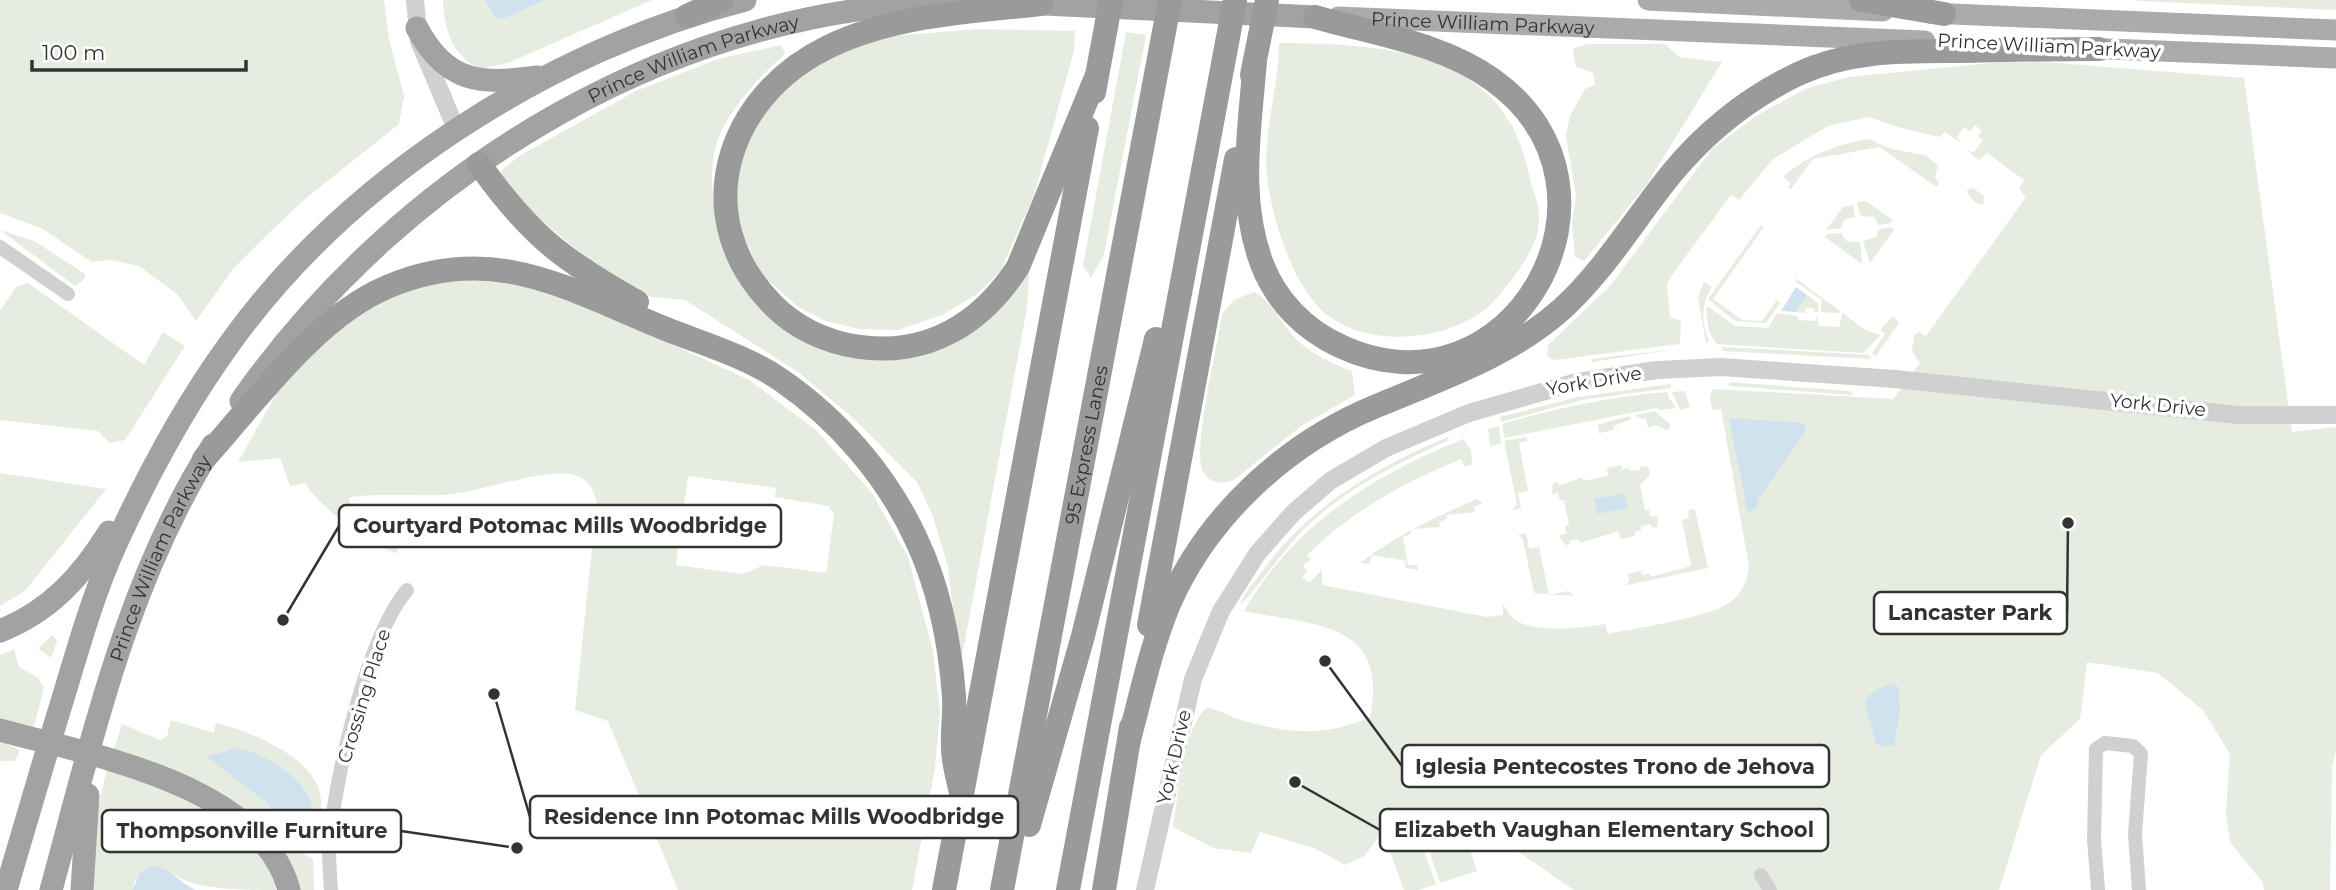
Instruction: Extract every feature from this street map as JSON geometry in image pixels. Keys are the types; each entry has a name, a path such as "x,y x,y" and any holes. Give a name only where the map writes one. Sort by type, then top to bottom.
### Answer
{"highway":[{"path":"687,16 722,0"},
{"name":"Prince William Parkway","path":"6,890 97,593 115,546 174,429 228,345 317,243 401,168 547,76 687,16 745,0"},
{"path":"944,890 1111,0"},
{"name":"95 Express Lanes","path":"1002,890 1170,0"},
{"path":"1068,890 1235,0"},
{"path":"1104,890 1129,740 1267,0"},
{"path":"1861,0 1944,13"},
{"name":"Prince William Parkway","path":"51,890 110,672 160,541 204,459 273,358 341,280 379,244 479,164 571,106 615,83 684,54 755,31 828,16 894,6 952,2 1315,16"},
{"path":"1041,4 920,19 874,29 827,47 802,62 765,91 740,130 732,152 726,197 735,243 757,286 785,317 808,331 850,345 907,347 949,333 968,322 1005,287 1018,267 1097,75"},
{"path":"1255,60 1245,163 1248,198 1262,263 1276,290 1294,315 1329,341 1357,354 1400,363 1439,359 1468,349 1495,334 1524,307 1545,274 1553,254 1560,204 1558,181 1543,137 1514,98 1479,71 1420,46 1315,16"},
{"path":"417,29 438,59 467,77 500,82 547,76"},
{"path":"1129,740 1158,634 1170,602 1208,538 1239,501 1264,476 1317,437 1371,408 1472,367 1533,332 1586,285 1694,148 1742,107 1800,74 1843,59 1882,51 2099,49"},
{"path":"1010,890 1083,636 1219,86"},
{"path":"457,131 507,204 548,246 605,284 780,380 836,426 882,480 917,541 933,582 950,654 954,700 953,749 961,793"},
{"path":"204,459 312,339 343,312 386,287 446,271 503,270 554,281 739,359"},
{"path":"0,631 31,616 67,590 92,559 174,429"},
{"path":"4,731 133,767 178,784 239,821 275,855 289,890"},
{"path":"82,890 92,741"}],"main road":[{"name":"Prince William Parkway","path":"1648,0 2336,30"},
{"name":"Prince William Parkway","path":"1315,16 1423,18 2336,58"}],"street":[{"path":"415,0 417,29 430,73 457,131"},
{"path":"0,247 68,294"},
{"name":"York Drive","path":"1145,890 1193,679 1221,611 1251,562 1293,513 1330,481 1386,448 1469,412 1577,382 1657,370 1721,367 1854,375 2238,415 2336,415"},
{"name":"Crossing Place","path":"331,890 330,847 345,752 370,666 388,621 407,590"},
{"path":"2098,890 2093,790 2096,749 2105,743 2133,746 2141,754 2135,834 2139,890"},
{"path":"1761,875 1770,890"}],"shaded area":[{"path":"0,0 384,0 389,39 404,96 399,124 305,199 270,232 233,269 196,321 178,295 139,266 111,260 92,262 43,229 0,213"},
{"path":"443,0 485,0 495,18 506,18 544,0 652,0 508,63 479,69 462,56 451,40 445,21"},
{"path":"2135,0 2336,0 2336,10 2141,1"},
{"path":"977,29 1075,31 1074,51 1034,195 1001,270 977,294 942,315 898,330 859,329 826,321 798,307 762,275 737,223 737,160 773,92 842,50 892,36"},
{"path":"1126,32 1146,35 1104,254 1091,278 1083,266"},
{"path":"1279,43 1357,46 1395,51 1432,61 1464,76 1492,99 1514,130 1537,201 1539,221 1536,237 1526,258 1489,306 1454,327 1411,336 1388,336 1347,327 1330,317 1307,293 1289,260 1269,190 1266,153"},
{"path":"1588,44 1665,44 1679,57 1722,62 1647,184 1584,261 1575,257 1572,222 1576,196 1566,136 1570,116 1585,89 1595,85 1593,73 1576,67 1573,48"},
{"path":"781,45 785,54 741,99 721,132 714,154 714,206 720,234 742,285 758,306 781,324 892,357 1025,273 1029,275 1027,308 960,667 948,567 933,516 917,482 851,416 798,372 685,300 652,297 596,266 534,214 499,176 505,167 521,155 636,91 718,59"},
{"path":"2001,62 2057,63 2244,78 2292,432 2336,427 2336,750 2332,768 2330,890 2264,890 2263,883 2230,842 2226,813 2230,754 2203,710 2158,673 2087,662 2080,719 2041,755 1999,890 1574,890 1462,813 1389,824 1364,856 1345,865 1314,848 1260,832 1251,853 1213,848 1173,827 1187,745 1199,717 1207,708 1248,722 1295,731 1325,730 1370,717 1373,685 1369,662 1357,645 1341,634 1320,626 1244,611 1286,553 1338,506 1398,469 1463,439 1471,450 1472,464 1465,467 1461,459 1399,488 1360,512 1307,555 1311,559 1303,566 1308,571 1302,577 1309,583 1322,570 1322,585 1487,617 1503,615 1503,604 1512,618 1525,625 1560,628 1605,624 1608,634 1704,614 1734,599 1744,586 1749,566 1721,409 1712,410 1710,396 1713,389 1893,399 1920,363 1912,351 1914,335 1919,332 1926,336 2026,197 2019,189 2024,180 1987,153 1979,160 1967,151 1974,152 1983,140 1978,136 1982,131 1975,125 1970,131 1964,127 1957,137 1961,143 1945,132 1939,137 1869,117 1828,126 1773,159 1739,200 1731,195 1672,275 1667,284 1670,317 1681,321 1680,344 1554,360 1547,356 1548,345 1610,286 1712,149 1756,116 1805,89 1848,77"},
{"path":"1869,139 1891,149 1925,155 1938,165 1935,176 1939,184 1936,187 1880,147 1813,159 1791,189 1788,188 1791,183 1783,177 1801,163 1846,144"},
{"path":"1973,188 1984,196 1983,205 1974,202 1966,191"},
{"path":"1866,201 1893,220 1891,223 1878,225 1874,217 1860,216 1857,202"},
{"path":"1853,205 1855,217 1844,220 1841,228 1826,230 1843,207"},
{"path":"1761,225 1764,227 1713,299 1742,320 1762,321 1777,300 1780,303 1766,323 1735,321 1708,299"},
{"path":"1891,227 1894,230 1870,263 1863,241 1876,237 1879,229"},
{"path":"0,230 34,241 85,274 85,279 75,286"},
{"path":"1841,233 1846,241 1860,242 1862,264 1825,237 1828,234"},
{"path":"487,276 557,291 749,380 816,430 872,493 908,557 933,651 940,712 935,768 912,890 678,890 608,721 575,710 597,502 590,486 580,477 569,474 542,475 445,495 349,498 350,508 367,519 366,529 397,548 399,551 396,553 386,550 346,524 320,502 305,483 290,486 280,458 238,462 283,382 298,363 385,292","holes":["688,476 776,488 775,497 828,506 834,514 826,573 764,565 742,574 676,565"]},
{"path":"1795,278 1840,311 1821,312 1822,300 1796,282"},
{"path":"1704,282 1712,287 1704,306 1709,341 1706,343 1698,297"},
{"path":"28,283 144,365 163,332 185,346 125,440 110,443 98,431 0,420 0,311 16,287"},
{"path":"1254,292 1273,308 1292,335 1304,346 1324,359 1352,371 1355,395 1301,426 1234,480 1223,483 1209,479 1201,465 1204,412 1222,314 1234,300"},
{"path":"1807,295 1818,303 1818,312 1814,312 1814,308 1806,307 1805,313 1795,312"},
{"path":"1709,307 1735,326 1768,328 1777,313 1798,316 1798,320 1814,321 1817,317 1819,326 1839,327 1843,313 1865,330 1881,335 1863,353 1717,344 1709,332 1706,308"},
{"path":"1893,316 1899,323 1875,357 1872,353 1885,334 1880,330"},
{"path":"1722,347 1869,355 1871,359 1722,351"},
{"path":"1676,349 1592,362 1591,359"},
{"path":"1729,382 1850,391 1853,395 1729,386"},
{"path":"1671,384 1671,388 1582,400 1501,422 1500,417 1578,397"},
{"path":"1685,391 1690,407 1680,410 1672,392"},
{"path":"1668,392 1676,408 1656,408 1504,438 1502,424 1523,418 1605,400"},
{"path":"1655,411 1671,425 1668,430 1655,425 1648,428 1646,419 1637,418 1636,415"},
{"path":"1630,416 1631,419 1614,426 1614,430 1599,433 1598,425 1589,427"},
{"path":"1499,426 1501,444 1490,446 1488,429"},
{"path":"1448,437 1449,440 1373,477 1338,500 1299,534 1240,605 1248,589 1279,550 1321,510 1344,492 1394,462"},
{"path":"1526,437 1527,441 1519,443 1528,491 1518,493 1521,508 1513,510 1517,504 1504,441"},
{"path":"1621,465 1622,469 1629,468 1631,471 1640,470 1640,466 1648,467 1650,475 1640,485 1645,510 1649,510 1651,517 1658,516 1657,527 1652,528 1651,524 1641,526 1641,530 1634,532 1635,536 1620,539 1619,531 1580,543 1578,539 1570,541 1570,544 1565,545 1559,535 1566,534 1565,526 1569,525 1564,500 1560,500 1558,493 1552,494 1553,483 1558,482 1559,486 1582,477 1583,481 1608,476 1607,468"},
{"path":"0,473 106,489 25,591 0,606"},
{"path":"1477,499 1483,503 1474,507 1475,512 1447,515 1447,519 1439,522 1440,527 1414,529"},
{"path":"1695,509 1708,568 1623,586 1629,582 1628,574 1641,571 1642,575 1650,574 1651,577 1691,566 1682,520 1689,518 1688,510"},
{"path":"1412,530 1411,534 1403,537 1408,565 1417,565 1418,570 1405,568 1406,561 1372,555 1369,564 1360,563 1388,544"},
{"path":"1526,533 1529,549 1539,547 1549,594 1534,593 1523,539 1518,535"},
{"path":"1569,591 1574,596 1552,594"},
{"path":"53,635 57,641 51,658 38,648"},
{"path":"14,649 19,667 38,678 44,687 33,731 0,722 0,655"},
{"path":"171,720 214,733 216,723 245,732 278,747 305,768 315,781 321,799 317,838 312,842 307,839 312,820 304,788 225,750 207,757 248,787 286,824 302,853 313,859 314,890 294,890 268,837 113,752 122,724 160,740 167,736"},
{"path":"0,741 20,750 15,761 0,761"},
{"path":"107,769 183,797 231,826 251,845 267,866 276,890 208,886 195,884 175,875 135,880 132,890 87,890 90,840"},
{"path":"1461,823 1477,871 1440,883 1424,835"},
{"path":"1414,824 1436,884 1418,890 1404,890 1384,835"}],"water":[{"path":"485,0 544,0 506,18 495,18"},
{"path":"1796,287 1807,295 1795,312 1781,311"},
{"path":"1729,418 1803,423 1806,426 1804,434 1758,499 1758,506 1748,513"},
{"path":"1625,493 1628,508 1597,514 1594,499"},
{"path":"1892,684 1897,685 1899,690 1900,713 1894,745 1882,747 1876,743 1865,704 1872,693"},
{"path":"237,748 267,759 282,768 306,793 313,807 313,823 307,839 298,839 265,801 206,756"},
{"path":"151,866 170,872 196,890 132,890 141,872"}],"place":[{"name":"Lancaster Park","path":"2068,523"},
{"name":"Courtyard Potomac Mills Woodbridge","path":"283,620"},
{"name":"Iglesia Pentecostes Trono de Jehova","path":"1325,661"},
{"name":"Residence Inn Potomac Mills Woodbridge","path":"494,694"},
{"name":"Elizabeth Vaughan Elementary School","path":"1295,782"},
{"name":"Thompsonville Furniture","path":"517,848"}]}
